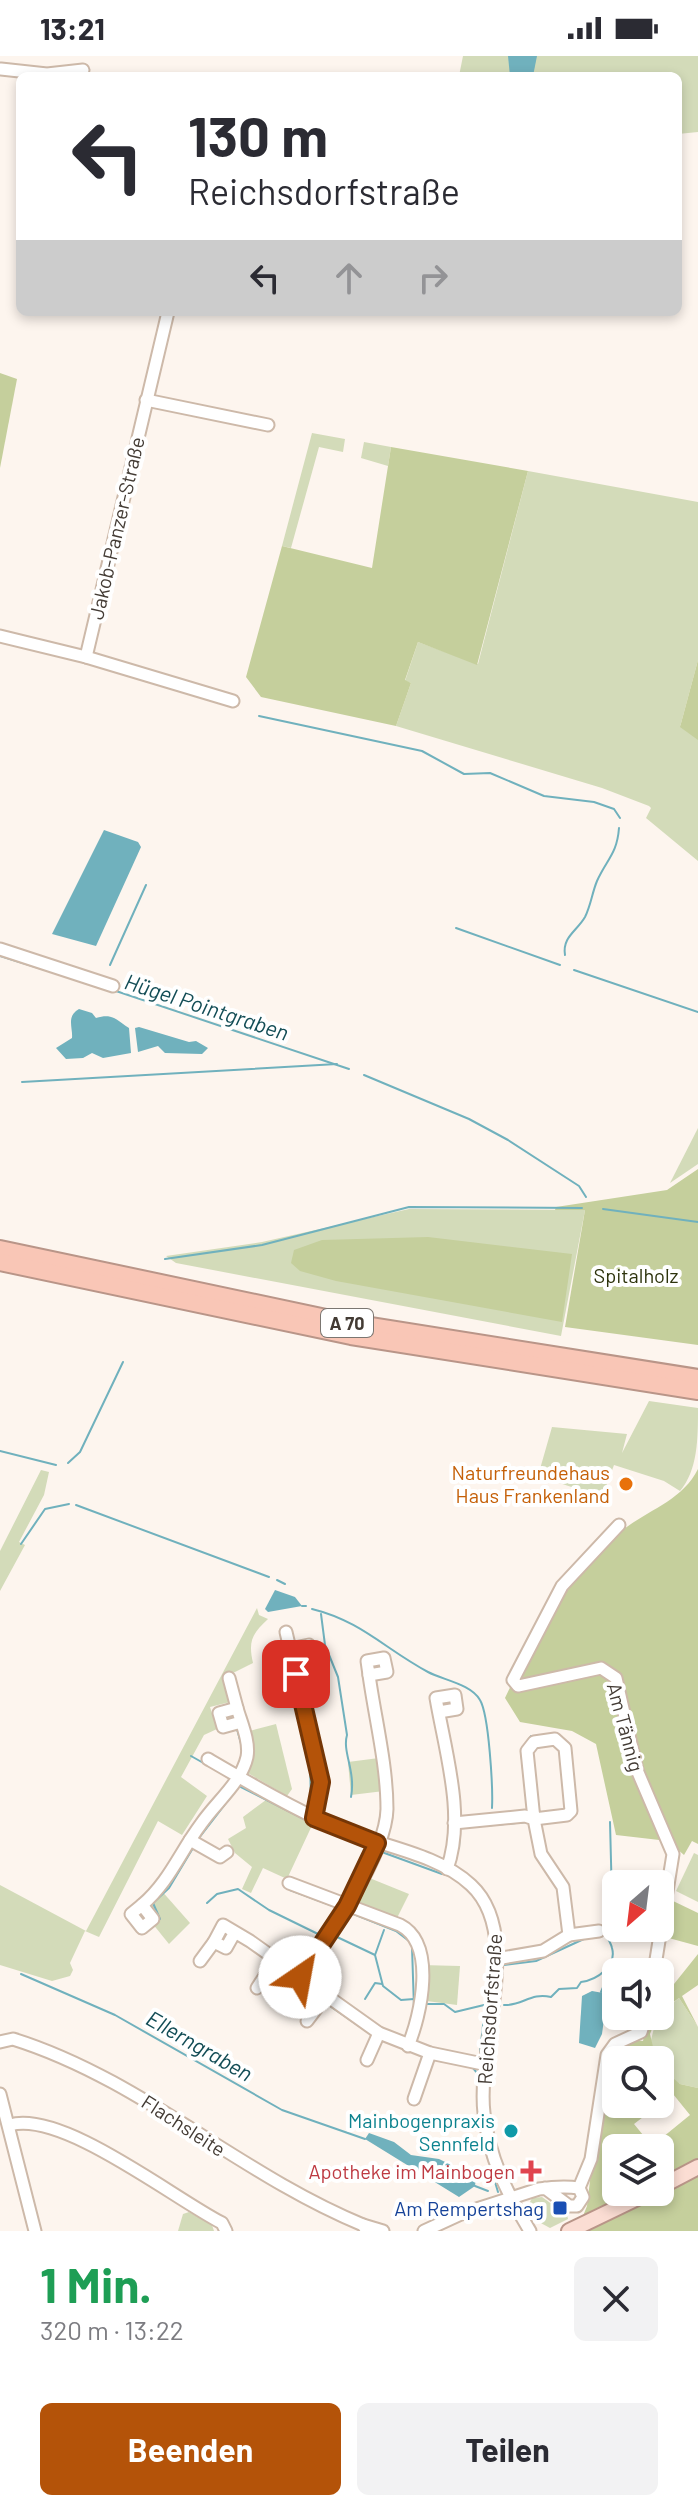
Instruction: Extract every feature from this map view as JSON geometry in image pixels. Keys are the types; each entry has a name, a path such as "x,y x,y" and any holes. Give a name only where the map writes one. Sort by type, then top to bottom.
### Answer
{"highway":[{"name":"A 70","path":"0,1249 345,1322 698,1378"},
{"name":"A 70","path":"0,1262 351,1336 698,1391"}],"main road":[{"path":"674,2180 698,2167"},
{"path":"569,2231 621,2206"}],"street":[{"path":"1,69 29,72"},
{"name":"Jakob-Panzer-Straße","path":"86,657 167,316"},
{"path":"146,400 268,425"},
{"path":"0,636 86,657 233,701"},
{"path":"0,949 113,986"},
{"name":"Am Tännig","path":"619,1525 562,1586 513,1680 518,1686 532,1685 601,1668 616,1678 637,1770 673,1854 656,1958"},
{"path":"286,1632 321,1782 314,1818"},
{"path":"290,1649 309,1645 312,1660 294,1664"},
{"path":"300,1977 347,1906 377,1843 387,1809 369,1675"},
{"path":"142,1905 164,1883 190,1840 239,1777 248,1751 229,1678"},
{"path":"237,1708 219,1713 223,1727 241,1722"},
{"path":"439,1712 454,1823 454,1846 447,1869"},
{"path":"454,1823 525,1816 534,1819 567,1815 571,1811 565,1748 555,1739 534,1742 527,1751 534,1819 541,1854 563,1887 569,1935"},
{"name":"Reichsdorfstraße","path":"208,1759 314,1818 447,1869 470,1885 487,1905 496,1929 496,1959 483,2064 487,2139 511,2199 530,2231"},
{"path":"190,1840 220,1857 227,1852"},
{"path":"289,1883 407,1929 417,1940 421,1961 419,2001 408,2046"},
{"path":"200,1961 223,1925 379,2033 430,2053 483,2064"},
{"path":"496,1959 543,1951 569,1935 599,1931"},
{"path":"257,1988 276,1959"},
{"path":"307,2021 326,1996"},
{"path":"545,2188 573,2207 583,2197 579,2188 591,2159 607,2055 615,2044 642,2030"},
{"path":"367,2060 379,2033"},
{"name":"Flachsleite","path":"2,2038 52,2051 96,2071 269,2179 365,2228 383,2231"},
{"path":"414,2099 430,2053"},
{"path":"0,2094 35,2231"},
{"path":"10,2125 31,2121 71,2135 222,2223 226,2231"},
{"path":"424,2231 461,2214 545,2188 579,2188"}],"green space":[{"path":"463,56 698,56 698,132 682,134 682,72 460,72"},
{"path":"0,373 17,379 0,468"},
{"path":"312,433 345,439 343,452 319,447 291,548 282,546"},
{"path":"364,442 391,447 388,466 361,458"},
{"path":"391,447 528,471 477,665 418,642 405,680 411,683 396,726 261,697 246,677 282,546 372,568"},
{"path":"528,471 698,502 698,660 680,727 698,689 698,861 646,818 651,808 649,806 602,788 396,726 411,683 405,681 418,642 478,664"},
{"path":"698,660 698,740 680,727"},
{"path":"698,1128 698,1164 670,1183"},
{"name":"Spitalholz","path":"698,1169 698,1345 565,1327 585,1210 555,1210 556,1207 667,1190"},
{"path":"409,1209 585,1210 561,1336 176,1263 166,1256 262,1242"},
{"path":"428,1237 572,1254 562,1322 336,1281 300,1271 291,1263 294,1250 322,1240"},
{"path":"649,1401 698,1408 694,1463 680,1491 664,1481 614,1465 602,1497 538,1476 552,1427 627,1434 622,1453"},
{"path":"698,1469 698,1844 692,1841 684,1855 668,1841 616,1835 596,1744 572,1731 520,1722 505,1698 540,1633 583,1571 617,1535 682,1490"},
{"path":"41,1470 49,1472 44,1495 19,1542 25,1545 0,1591 0,1551"},
{"path":"257,1608 259,1615 268,1619 253,1638 253,1663 225,1677 230,1702 210,1707 217,1729 204,1735 181,1777 207,1796 182,1835 158,1821 99,1937 85,1931 70,1963 73,1970 70,1976 52,1981 0,1965 0,1885 86,1931"},
{"path":"276,1724 292,1789 287,1796 246,1772 246,1732"},
{"path":"379,1758 384,1791 351,1795 348,1762"},
{"path":"270,1797 315,1819 287,1879 263,1868 251,1893 242,1889 252,1867 235,1853 228,1839 246,1828 243,1817"},
{"path":"694,1853 698,1855 698,1902 676,1891"},
{"path":"367,1877 409,1894 396,1920 360,1905 357,1899"},
{"path":"160,1889 190,1923 169,1944 152,1923 146,1903"},
{"path":"674,1901 698,1913 698,1946 674,1939"},
{"path":"698,1954 698,1985 682,1996 698,2027 679,1998 674,2002 674,1984"},
{"path":"421,1965 460,1966 457,2005 419,2000"},
{"path":"679,1998 698,2027 698,2088 674,2080 674,2046 650,2044 654,2030 674,2030 674,2002"},
{"path":"645,2030 652,2030 653,2046 623,2046 635,2040 643,2041"},
{"path":"674,2079 680,2084 698,2088 698,2231 577,2231 587,2206 602,2108 602,2118 642,2118 634,2124 642,2134 602,2134 602,2206 674,2206 674,2134 667,2134 690,2115 674,2095"},
{"path":"542,2197 567,2215 568,2219 550,2228 537,2221 528,2206 532,2198"},
{"path":"189,2212 212,2225 214,2231 178,2231 183,2214"}],"water":[{"path":"508,56 537,56 534,72 510,72"},
{"path":"104,830 138,842 141,847 96,946 52,934"},
{"path":"79,1009 92,1013 96,1018 114,1018 129,1028 131,1053 103,1058 92,1053 83,1058 66,1059 56,1048 72,1038 71,1019"},
{"path":"135,1028 189,1042 196,1041 208,1048 202,1054 165,1053 158,1046 138,1052"},
{"path":"275,1590 295,1597 302,1606 268,1612 265,1609"},
{"path":"592,1991 602,1993 603,2030 595,2048 579,2043 582,1996"},
{"path":"369,2133 394,2142 411,2155 439,2159 476,2177 475,2186 459,2197 365,2139"}],"waterway":[{"path":"259,716 422,751 464,774 490,773 544,796 594,802 614,809 620,818"},
{"path":"565,955 566,943 585,917 597,881 614,850 619,828"},
{"path":"110,965 146,885"},
{"path":"456,928 560,965"},
{"name":"Hügel Pointgraben","path":"0,956 45,970"},
{"path":"574,970 698,1012"},
{"name":"Hügel Pointgraben","path":"113,990 349,1069"},
{"path":"22,1082 337,1064"},
{"name":"Hügel Pointgraben","path":"364,1075 469,1119 508,1140 579,1186 586,1197"},
{"path":"165,1259 262,1245 409,1207 582,1208"},
{"name":"Hügel Pointgraben","path":"603,1209 698,1222"},
{"path":"68,1463 80,1452 123,1362"},
{"path":"0,1451 56,1465"},
{"path":"21,1544 45,1509 69,1504"},
{"path":"76,1505 269,1577"},
{"path":"277,1580 285,1584"},
{"path":"312,1609 359,1628 428,1672 464,1686 476,1695 483,1708 488,1735 492,1808"},
{"path":"321,1614 325,1645 338,1677 352,1779 351,1797"},
{"path":"286,1656 310,1762 311,1802"},
{"path":"237,1729 242,1747"},
{"path":"527,1805 521,1751 531,1736"},
{"path":"191,1756 230,1778"},
{"path":"239,1786 373,1849"},
{"path":"199,1838 233,1794"},
{"path":"459,1848 460,1828 527,1822"},
{"path":"504,2005 538,1996 551,1997 559,1989 577,1988 581,1982 599,1975 612,1961 612,1946 607,1935 611,1924 606,1915 612,1900 610,1822"},
{"path":"531,1834 534,1848"},
{"path":"160,1919 153,1903 169,1888 193,1848"},
{"path":"379,1851 442,1874"},
{"path":"207,1903 217,1894 238,1889 269,1910 318,1934"},
{"path":"290,1890 341,1909"},
{"path":"334,1938 350,1913"},
{"path":"351,1913 396,1931 409,1941"},
{"path":"375,1955 384,1930"},
{"path":"335,1936 375,1955 383,1986 401,2000 414,1999"},
{"path":"504,1965 536,1961 586,1938"},
{"path":"243,1944 256,1952"},
{"path":"412,1947 414,2008"},
{"path":"310,1973 321,1957"},
{"path":"480,2051 491,1958"},
{"name":"Ellerngraben","path":"21,1974 115,2015 282,2110 365,2139"},
{"path":"296,1980 319,1998"},
{"path":"365,1999 375,1983 382,1984"},
{"path":"327,2004 372,2035"},
{"path":"427,2004 444,2004 455,2012 484,2005"},
{"path":"383,2040 394,2045"},
{"path":"411,2051 423,2056"},
{"path":"440,2061 458,2064"},
{"path":"473,2068 478,2074 478,2096"},
{"path":"483,2139 488,2159"},
{"path":"492,2172 498,2192"},
{"name":"Ellerngraben","path":"475,2186 488,2191"}],"place":[{"name":"Naturfreundehaus Haus Frankenland","path":"626,1484"},
{"name":"Mainbogenpraxis Sennfeld","path":"511,2131"},
{"name":"Apotheke im Mainbogen","path":"531,2171"},
{"name":"Am Rempertshag","path":"560,2208"}],"route":[{"path":"296,1674 320,1772 321,1795 314,1818 377,1843 347,1906 300,1977"}]}
